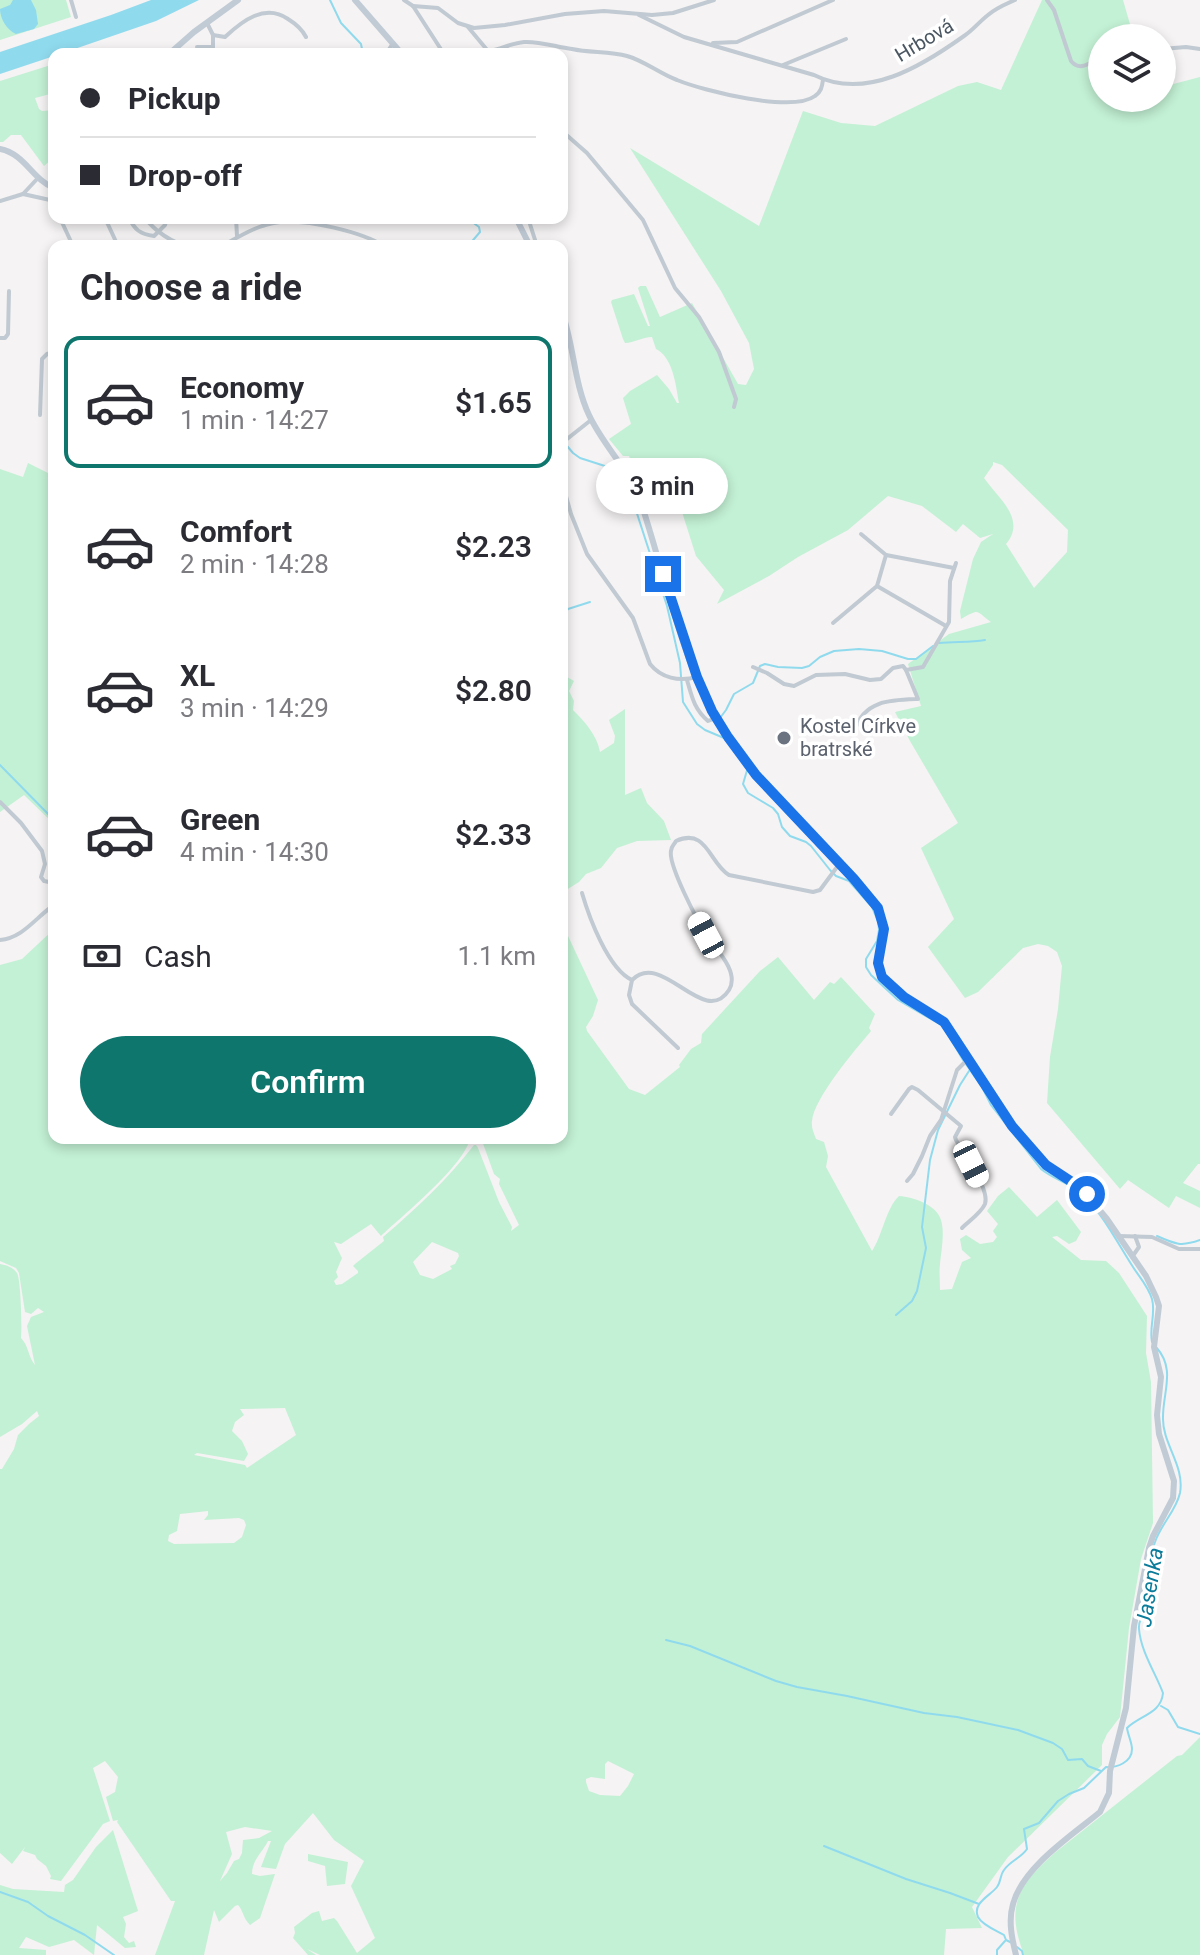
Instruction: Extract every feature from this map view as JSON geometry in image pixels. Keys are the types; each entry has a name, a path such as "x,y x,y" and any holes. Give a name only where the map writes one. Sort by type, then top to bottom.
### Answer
{"street":[{"path":"71,0 76,17"},
{"path":"176,48 238,0"},
{"path":"355,0 397,48"},
{"path":"404,0 413,6 440,48"},
{"path":"413,6 419,0"},
{"path":"433,7 438,0"},
{"path":"413,6 433,7 468,27 604,11 639,15 673,13 714,0"},
{"name":"Hrbová","path":"702,43 737,42 833,0"},
{"name":"Hrbová","path":"639,15 684,37 823,80 846,84 899,75 967,34 996,9 1015,0"},
{"path":"1047,0 1054,10 1071,61 1082,67 1088,64"},
{"path":"213,35 225,37 241,22 267,12 283,15 306,37"},
{"path":"197,47 213,47 213,35 207,23"},
{"path":"468,27 484,48"},
{"path":"780,66 846,39"},
{"path":"502,48 536,42 564,48"},
{"path":"390,48 393,43"},
{"path":"1176,48 1200,49"},
{"path":"568,49 628,56 675,80 782,103 808,100 820,92 823,80"},
{"path":"568,136 587,153 643,220 675,288 699,317 719,352 736,399 734,407"},
{"path":"0,149 18,156 48,184"},
{"path":"23,194 38,178"},
{"path":"0,201 23,194 48,200"},
{"path":"132,224 142,234 154,236 165,224"},
{"path":"151,224 173,240"},
{"path":"236,224 237,236"},
{"path":"231,240 271,224"},
{"path":"302,224 375,240"},
{"path":"0,338 8,334 9,291"},
{"path":"568,337 591,420 628,475 643,508 697,677 717,720 756,775 838,866 867,893 882,917 884,933 878,963 882,977 904,997 944,1022 965,1061 1012,1126 1046,1165 1087,1194 1146,1276 1156,1297 1158,1315 1154,1344 1161,1377 1157,1415 1159,1434 1174,1481 1173,1498 1149,1548 1134,1626 1126,1708 1105,1805 1044,1859 1022,1886 1013,1904 1011,1927 1015,1950"},
{"path":"40,415 42,359 48,354"},
{"path":"568,439 591,420"},
{"path":"568,503 587,554 633,618 650,664 660,673 677,679 697,677"},
{"path":"861,534 886,555 955,566 950,581 949,622 923,667 906,670"},
{"path":"833,623 877,586 886,555"},
{"path":"877,586 946,626"},
{"path":"753,667 794,686 816,675 845,674 870,680 881,679 893,668 903,666 918,699 893,700 870,707 858,719 855,730"},
{"path":"687,680 697,710 708,721 717,720"},
{"path":"0,802 37,841 44,859 41,877 48,882"},
{"path":"678,1048 632,1004 629,995 632,980 640,973 650,971 705,1000 719,999 731,984 731,975 723,958 706,935 671,861 671,849 680,838 691,837 702,843 725,873 816,892 838,866"},
{"path":"576,900 583,895 602,942 618,970 632,980"},
{"path":"0,940 19,934 48,909"},
{"path":"907,1181 930,1136 947,1114 957,1070 965,1061"},
{"path":"891,1114 912,1087 961,1126 955,1137 985,1192 986,1202 962,1228"},
{"path":"1119,1236 1154,1237 1181,1250 1200,1249"},
{"path":"1132,1257 1139,1247 1135,1236"}],"green space":[{"path":"0,0 66,0 71,17 0,40"},
{"path":"1042,0 1123,0 1130,24 1088,24 1088,112 1176,112 1176,83 1200,77 1200,1164 1183,1183 1200,1191 1200,1208 1176,1196 1169,1208 1128,1180 1120,1189 1047,1103 1062,966 1057,952 1038,944 1023,948 978,992 965,998 928,947 954,919 921,848 958,823 895,712 921,706 908,664 949,634 991,622 978,612 961,619 960,611 973,559 981,542 993,534 980,538 963,524 956,532 922,506 888,496 848,530 717,604 724,590 696,556 675,490 650,511 629,456 623,456 609,439 631,424 623,398 657,375 679,403 670,365 656,349 652,337 625,343 623,339 611,302 634,294 650,326 638,288 640,286 646,286 660,317 692,303 738,384 746,385 754,369 749,343 721,291 630,148 759,226 803,111 841,123 875,126 958,86 977,82 1001,90","holes":["993,462 1002,465 1068,530 1067,552 1034,588 1006,544 1012,535 1012,517 984,478"]},
{"path":"48,66 48,95 35,98 39,109 48,110 48,162 44,166 21,135 11,135 0,142 0,81"},
{"path":"28,463 48,473 48,818 24,795 0,812 0,469 23,477"},
{"path":"568,678 574,681 569,691 574,701 573,710 593,734 600,752 614,743 615,736 609,720 625,709 625,795 641,788 647,803 664,821 671,840 637,841 617,848 601,868 586,874 568,889"},
{"path":"48,935 48,1144 468,1144 446,1175 381,1236 371,1224 341,1244 334,1242 342,1258 336,1272 338,1277 334,1281 336,1285 358,1273 353,1266 384,1241 383,1237 431,1193 474,1145 512,1227 511,1231 519,1225 499,1184 500,1179 494,1174 483,1144 568,1144 568,936 598,1000 587,1031 629,1089 645,1095 680,1067 691,1049 701,1043 702,1034 760,971 778,957 814,1000 830,982 834,984 841,977 875,1014 869,1028 871,1031 836,1074 814,1111 812,1121 816,1139 824,1142 828,1156 826,1167 872,1251 899,1196 924,1203 935,1210 941,1220 940,1290 952,1289 962,1262 971,1258 962,1250 960,1239 966,1235 980,1244 993,1242 997,1237 993,1231 998,1224 987,1211 1009,1187 1037,1217 1057,1200 1081,1232 1076,1241 1069,1244 1057,1236 1052,1237 1081,1260 1106,1261 1119,1273 1147,1316 1153,1523 1141,1559 1129,1628 1120,1717 1102,1745 1102,1765 1008,1857 972,1907 982,1928 946,1929 944,1955 320,1955 307,1949 316,1955 308,1955 293,1938 294,1927 319,1911 322,1921 334,1918 337,1921 357,1953 375,1938 351,1886 364,1861 334,1840 313,1813 285,1844 276,1869 261,1867 271,1841 255,1861 252,1874 275,1874 260,1918 250,1925 238,1905 219,1922 214,1910 204,1955 155,1955 175,1901 171,1901 118,1820 113,1821 106,1797 115,1792 118,1777 105,1761 93,1768 110,1821 103,1824 61,1881 50,1879 46,1866 35,1855 23,1851 25,1847 12,1864 0,1853 0,1469 14,1449 18,1435 39,1416 37,1411 0,1437 0,1264 17,1273 21,1338 35,1365 27,1326 31,1317 44,1312 38,1308 31,1314 25,1312 19,1273 16,1268 0,1261 0,965 22,959","holes":["432,1242 459,1256 450,1266 452,1269 433,1279 420,1275 413,1262","285,1408 296,1435 247,1468 245,1465 194,1455 244,1461 248,1454 242,1441 232,1431 235,1422 244,1415 240,1409","208,1511 204,1520 244,1520 246,1525 242,1537 234,1543 174,1544 168,1541 169,1535 177,1531 180,1514","608,1761 634,1774 620,1796 589,1791 586,1779 605,1779 605,1764","245,1827 272,1831 259,1838 243,1840 239,1859 234,1861 220,1881 232,1854 226,1832"]},
{"path":"1200,1737 1200,1955 1024,1955 1018,1938 1016,1909 1024,1886 1057,1851 1182,1755"},
{"path":"113,1830 138,1911 123,1917 126,1924 124,1937 129,1943 134,1941 136,1947 125,1948 97,1925 94,1955 74,1940 49,1947 26,1937 19,1948 46,1950 46,1955 0,1955 0,1885 13,1889 64,1892 65,1885 73,1880 96,1847"},
{"path":"308,1854 348,1862 345,1884 327,1886 325,1866 308,1861"}],"water":[{"path":"13,0 31,0 38,24 34,29 16,34 5,24 0,9 10,5"},
{"path":"151,0 199,0 156,21 77,48 48,48 48,58 0,74 0,52"}],"waterway":[{"name":"Jasenka","path":"330,0 341,23 362,48"},
{"name":"Jasenka","path":"473,240 480,232 475,224"},
{"name":"Jasenka","path":"568,447 580,458 608,467 630,492 667,606 680,663 683,702 697,724 724,738"},
{"path":"568,609 590,602"},
{"path":"939,643 985,640"},
{"path":"720,718 734,694 753,683 760,666 765,664 802,668 834,651 859,649 916,659 933,646"},
{"path":"0,765 48,814"},
{"name":"Jasenka","path":"748,767 743,784 748,793 773,808 790,836 811,846 830,870 849,881 872,907 879,930 877,941 866,959 871,975 898,1000 943,1026 991,1105 1041,1169 1078,1191 1101,1216 1150,1294 1153,1304 1152,1342"},
{"path":"896,1315 912,1301 917,1291 926,1248 922,1227 930,1160 938,1130 969,1071"},
{"path":"1157,1236 1178,1244 1200,1240"},
{"name":"Jasenka","path":"1012,1943 983,1923 978,1917 977,1908 997,1887 1006,1867 1027,1849 1024,1829 1039,1823 1058,1801 1084,1788 1106,1767 1127,1761 1132,1749 1127,1728 1154,1710 1163,1693 1142,1646 1139,1625 1152,1598 1150,1561 1153,1549 1178,1500 1181,1483 1164,1427 1166,1364 1156,1347"},
{"path":"666,1640 690,1646 797,1687 1018,1730 1053,1743 1062,1749 1068,1760 1082,1759 1088,1766 1101,1771"},
{"path":"1161,1706 1168,1710 1178,1727 1200,1734"},
{"path":"824,1846 979,1904"},
{"path":"0,1892 28,1902 114,1955"},
{"path":"997,1955 997,1950 1005,1941"},
{"name":"Jasenka","path":"1017,1947 1023,1955"}],"place":[{"name":"Kostel Církve bratrské","path":"784,738"}],"route":[{"path":"663,574 697,677 712,711 733,746 878,908 884,929 878,956 878,969 882,977 904,997 944,1022 1012,1126 1046,1165 1087,1194"}]}
